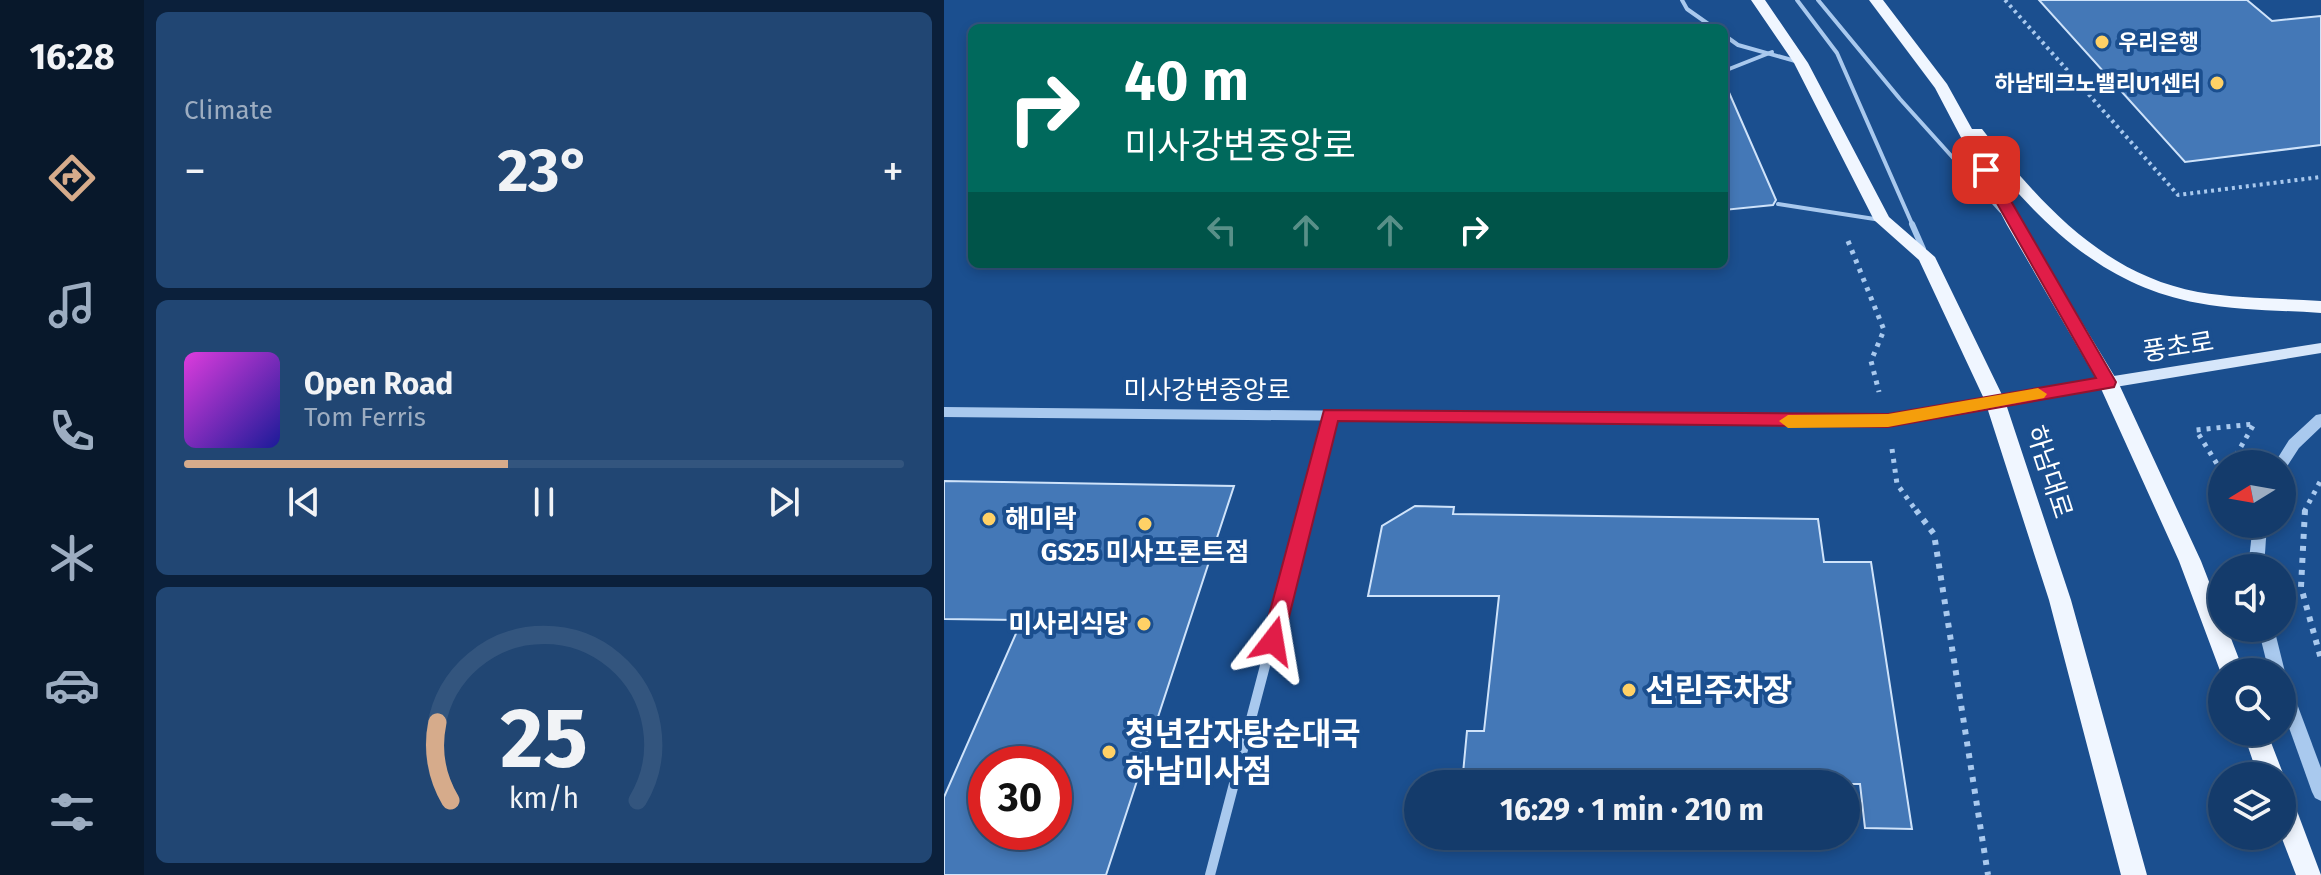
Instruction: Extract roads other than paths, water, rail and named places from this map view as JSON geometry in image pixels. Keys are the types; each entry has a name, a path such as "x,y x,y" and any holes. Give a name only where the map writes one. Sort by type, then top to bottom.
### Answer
{"main road":[{"name":"하남대로","path":"1758,0 1801,63 1882,220 1926,257 1995,401 2060,600 2134,875"},
{"path":"1876,0 2048,221 2103,262 2137,279 2182,295 2321,307"},
{"path":"1942,87 2015,225 2108,382 2190,561 2227,658"},
{"name":"풍초로","path":"1995,401 2321,348"},
{"path":"2296,841 2309,875"}],"street":[{"name":"미사강변중앙로","path":"944,412 1888,421 1995,401"},
{"path":"1210,875 1331,415"},
{"path":"2290,450 2321,419"},
{"path":"2296,723 2321,792"}],"lane":[{"path":"1682,0 1687,9 1708,24"},
{"path":"1797,0 1837,53 1926,257"},
{"path":"1818,0 1900,99 2015,225"},
{"path":"1728,38 1738,45 1772,52 1801,63"},
{"path":"1728,69 1772,52"},
{"path":"1778,204 1882,220"}],"place":[{"name":"우리은행","path":"2102,42"},
{"name":"하남테크노밸리U1센터","path":"2217,83"},
{"name":"해미락","path":"989,519"},
{"name":"GS25 미사프론트점","path":"1145,524"},
{"name":"미사리식당","path":"1144,624"},
{"name":"선린주차장","path":"1629,690"},
{"name":"청년감자탕순대국 하남미사점","path":"1109,752"}]}
